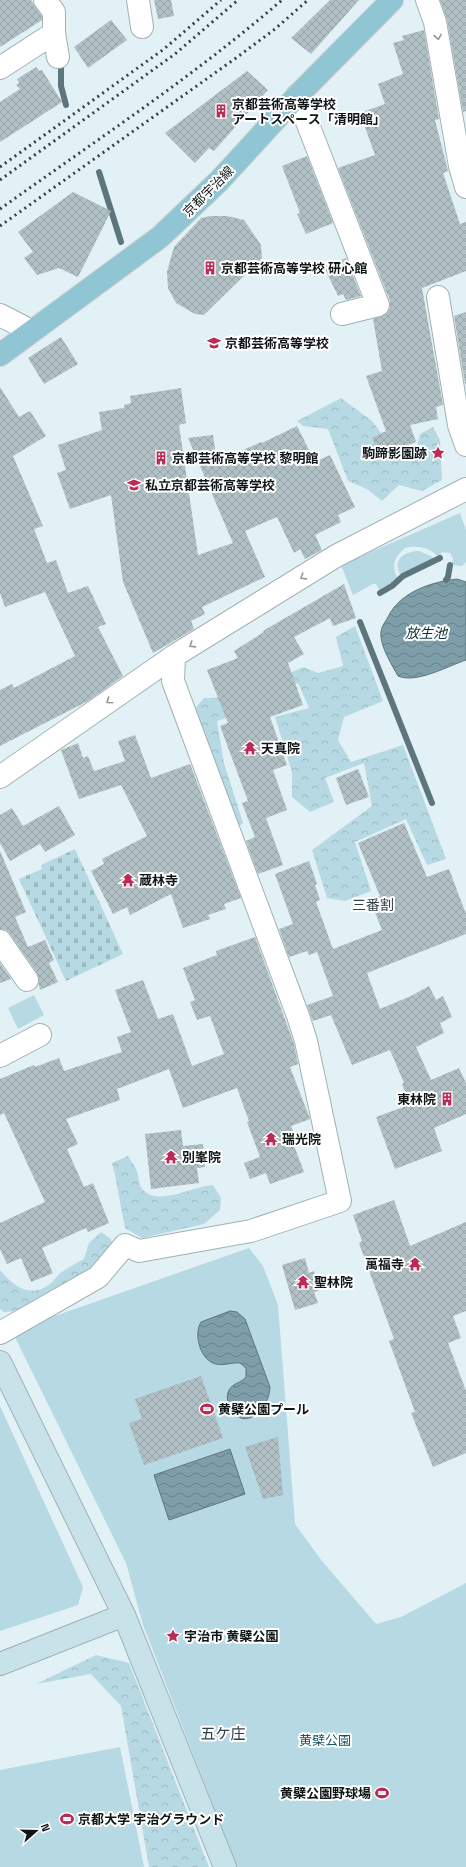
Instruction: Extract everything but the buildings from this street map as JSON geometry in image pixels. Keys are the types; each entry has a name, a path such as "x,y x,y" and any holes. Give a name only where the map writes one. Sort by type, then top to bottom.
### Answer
{"main road":[{"name":"京都宇治線","path":"0,355 160,237 219,181 296,96 392,0"}],"street":[{"path":"46,0 54,12 54,33 58,57"},
{"path":"138,0 142,27"},
{"path":"426,0 435,22 460,166 466,187"},
{"path":"0,68 54,33"},
{"path":"296,96 378,305 342,314"},
{"path":"438,297 459,425 466,445"},
{"path":"0,315 31,331"},
{"path":"0,777 174,656 336,556 466,489"},
{"path":"0,1333 98,1277 125,1245 139,1251 251,1231 340,1201 306,1041 173,681 174,656"},
{"path":"0,941 27,980"},
{"path":"0,1056 40,1035"},
{"path":"0,1362 124,1615 225,1867"},
{"path":"0,1664 124,1615"}],"green space":[{"path":"341,398 372,421 400,458 416,451 420,434 433,427 440,440 442,480 422,491 399,485 382,501 367,489 348,481 328,429 303,426 297,421"},
{"path":"460,513 466,530 466,562 462,566 451,565 453,559 450,553 442,552 438,557 427,549 414,547 405,548 396,558 394,568 397,577 390,584 380,591 376,584 373,584 353,595 341,565"},
{"path":"419,551 431,556 434,559 400,574 398,564 401,557 409,552"},
{"path":"355,626 383,701 344,717 338,740 351,762 403,745 446,859 427,865 406,819 355,842 371,891 345,901 327,898 312,850 372,806 364,763 325,778 334,802 310,812 292,797 292,772 275,717 309,708 298,683 271,695 272,703 217,721 224,763 243,823 237,828 192,712 204,698 243,692 303,667 318,673 343,666 336,637"},
{"path":"75,849 123,954 66,981 19,879 42,869 41,865"},
{"path":"34,995 44,1015 18,1029 8,1008"},
{"path":"128,1156 137,1171 141,1187 147,1193 155,1196 174,1195 213,1185 221,1198 220,1210 204,1224 142,1238 125,1228 112,1163"},
{"path":"101,1232 111,1239 114,1251 103,1264 28,1310 4,1312 0,1309 0,1270 17,1286 23,1289 30,1291 44,1288 60,1273 84,1259 89,1243"},
{"name":"黄檗公園","path":"249,1248 263,1266 278,1305 295,1524 322,1561 376,1624 401,1617 466,1583 466,1867 237,1867 143,1625 126,1563 12,1331"},
{"path":"0,1406 83,1587 78,1605 0,1631"},
{"path":"96,1655 129,1663 209,1867 149,1867 121,1706 91,1674 36,1684"},
{"name":"京都大学 宇治グラウンド","path":"120,1747 144,1867 0,1867 0,1770"}],"water":[{"name":"放生池","path":"457,579 466,582 466,660 423,676 405,678 398,676 383,647 381,634 384,624 393,608 408,595 417,590 447,580"},
{"path":"230,1311 237,1312 245,1319 270,1387 265,1405 253,1417 246,1419 239,1417 233,1412 227,1398 228,1392 231,1388 246,1377 246,1368 240,1363 219,1365 208,1360 201,1350 198,1338 201,1322"},
{"path":"230,1449 245,1494 169,1520 154,1475"}],"waterway":[{"path":"61,63 61,86 66,105"},
{"path":"99,172 121,242"},
{"path":"380,593 392,586 403,576 440,558"},
{"path":"446,580 450,565"},
{"path":"360,622 432,803"}],"railway":[{"path":"0,167 164,49 221,0"},
{"path":"0,180 175,54 238,0"},
{"path":"0,209 179,82 214,56 282,0"},
{"path":"0,226 236,58 275,29 308,0"}],"place":[{"name":"京都芸術高等学校 アートスペース「清明館」","path":"221,111"},
{"name":"京都芸術高等学校 研心館","path":"210,268"},
{"name":"京都芸術高等学校","path":"214,343"},
{"name":"駒蹄影園跡","path":"438,453"},
{"name":"京都芸術高等学校 黎明館","path":"161,458"},
{"name":"私立京都芸術高等学校","path":"134,485"},
{"name":"天真院","path":"250,748"},
{"name":"蔵林寺","path":"128,880"},
{"name":"東林院","path":"447,1099"},
{"name":"瑞光院","path":"271,1139"},
{"name":"別峯院","path":"171,1157"},
{"name":"萬福寺","path":"415,1264"},
{"name":"聖林院","path":"303,1282"},
{"name":"黄檗公園プール","path":"207,1409"},
{"name":"宇治市 黄檗公園","path":"173,1636"},
{"name":"黄檗公園野球場","path":"382,1793"},
{"name":"京都大学 宇治グラウンド","path":"67,1819"}],"district":[{"name":"三番割","path":"373,905"},
{"name":"五ケ庄","path":"223,1734"}]}
